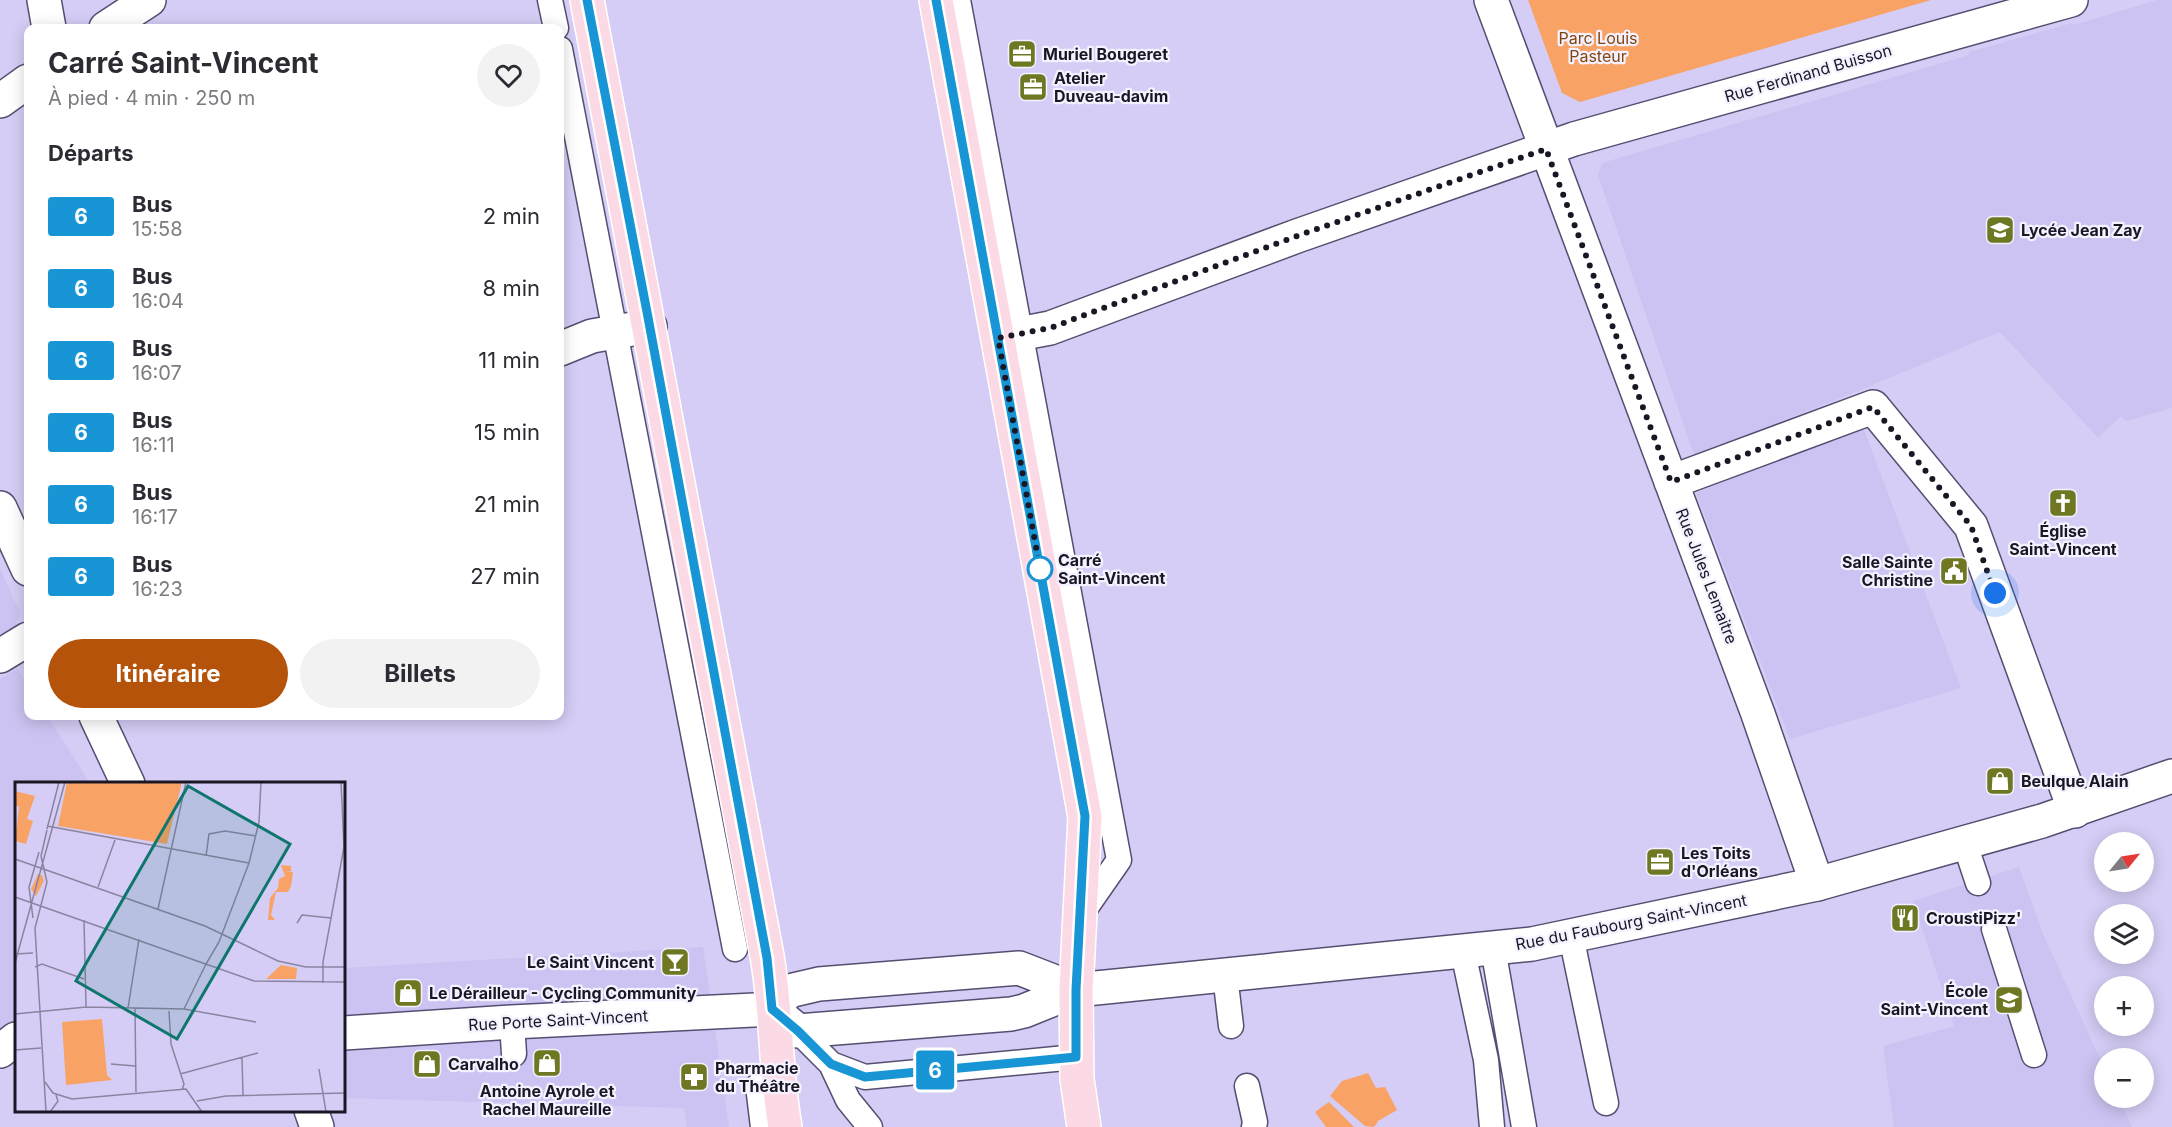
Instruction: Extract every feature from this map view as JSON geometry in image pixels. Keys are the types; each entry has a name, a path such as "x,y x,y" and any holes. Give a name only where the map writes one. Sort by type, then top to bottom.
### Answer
{"main road":[{"path":"587,0 767,958 778,1084 785,1127"},
{"path":"936,0 1009,336 1085,816 1076,990 1077,1079 1084,1127"}],"street":[{"path":"44,0 48,24"},
{"path":"112,24 149,0"},
{"name":"Rue Jules Lemaitre","path":"1491,0 1758,714 1817,884"},
{"name":"Rue Ferdinand Buisson","path":"1009,336 1050,328 1297,236 1574,139 2071,0"},
{"path":"0,101 24,84"},
{"path":"564,347 592,336 650,326"},
{"path":"1671,482 1873,407 1971,526 2075,811"},
{"path":"0,508 24,559"},
{"path":"0,656 24,641"},
{"path":"98,720 128,782"},
{"name":"Rue du Faubourg Saint-Vincent","path":"798,1031 1011,1014 1076,990 1532,944 1817,884 1965,844 2075,811 2172,776"},
{"name":"Rue du Faubourg Saint-Vincent","path":"772,1009 789,991 819,984 1019,968 1076,990"},
{"path":"772,1009 798,1031"},
{"name":"Rue Porte Saint-Vincent","path":"345,1033 513,1038 772,1009"},
{"path":"0,1051 15,1040"},
{"path":"312,1112 317,1127"}],"lane":[{"path":"550,0 555,24"},
{"path":"958,0 1009,336"},
{"path":"564,70 735,949"},
{"path":"1965,844 1978,883"},
{"path":"1994,929 2034,1055"},
{"path":"1571,936 1606,1103"},
{"path":"1478,950 1492,1127"},
{"path":"1478,950 1524,1127"},
{"path":"1225,975 1231,1026"},
{"path":"798,1031 831,1064 848,1100 870,1127"},
{"path":"831,1064 865,1077 1076,1057"},
{"path":"758,1086 764,1127"},
{"path":"1247,1086 1255,1122 1254,1127"}],"shaded area":[{"path":"2157,0 2172,0 2172,408 2126,421 2121,416 2098,438 2000,332 1694,455 1599,178 1597,178 1602,163 1969,55 1969,52 2072,23 2074,25"},
{"path":"1863,427 1961,688 1790,739 1696,493"},
{"path":"0,568 20,613 15,628 0,637"},
{"path":"17,668 24,679 24,720 50,720 89,782 15,782 15,1025 0,1034 0,679"},
{"name":"École Saint-Vincent","path":"2019,867 2043,934 2095,1048 2094,1108 2123,1108 2132,1127 1894,1127 1883,1046 1954,1026 1913,901"},
{"path":"703,947 729,1127 687,1127 684,1108 345,1098 345,968"}],"green space":[{"name":"Parc Louis Pasteur","path":"1528,0 1931,0 1580,102 1562,93"},
{"path":"1368,1073 1376,1088 1385,1087 1397,1110 1378,1121 1373,1127 1365,1126 1330,1096 1342,1081"},
{"path":"1329,1102 1354,1127 1326,1127 1315,1112"}],"bus line":[{"name":"6","path":"587,0 767,958 772,1009 831,1064 865,1077 1076,1057 1076,990 1085,816 936,0"}],"place":[{"name":"Muriel Bougeret","path":"1022,54"},
{"name":"Atelier Duveau-davim","path":"1033,87"},
{"name":"Lycée Jean Zay","path":"2000,230"},
{"name":"Église Saint-Vincent","path":"2063,503"},
{"name":"Carré Saint-Vincent","path":"1040,569"},
{"name":"Salle Sainte Christine","path":"1954,571"},
{"name":"Beulque Alain","path":"2000,781"},
{"name":"Les Toits d'Orléans","path":"1660,862"},
{"name":"CroustiPizz'","path":"1905,918"},
{"name":"Le Saint Vincent","path":"675,962"},
{"name":"Le Dérailleur - Cycling Community","path":"408,993"},
{"name":"École Saint-Vincent","path":"2009,1000"},
{"name":"Antoine Ayrole et Rachel Maureille","path":"547,1063"},
{"name":"Carvalho","path":"427,1064"},
{"name":"Pharmacie du Théâtre","path":"694,1077"}],"route":[{"path":"1040,569 998,338 1050,328 1297,236 1546,149 1671,482 1873,407 1971,526 1995,593"}]}
